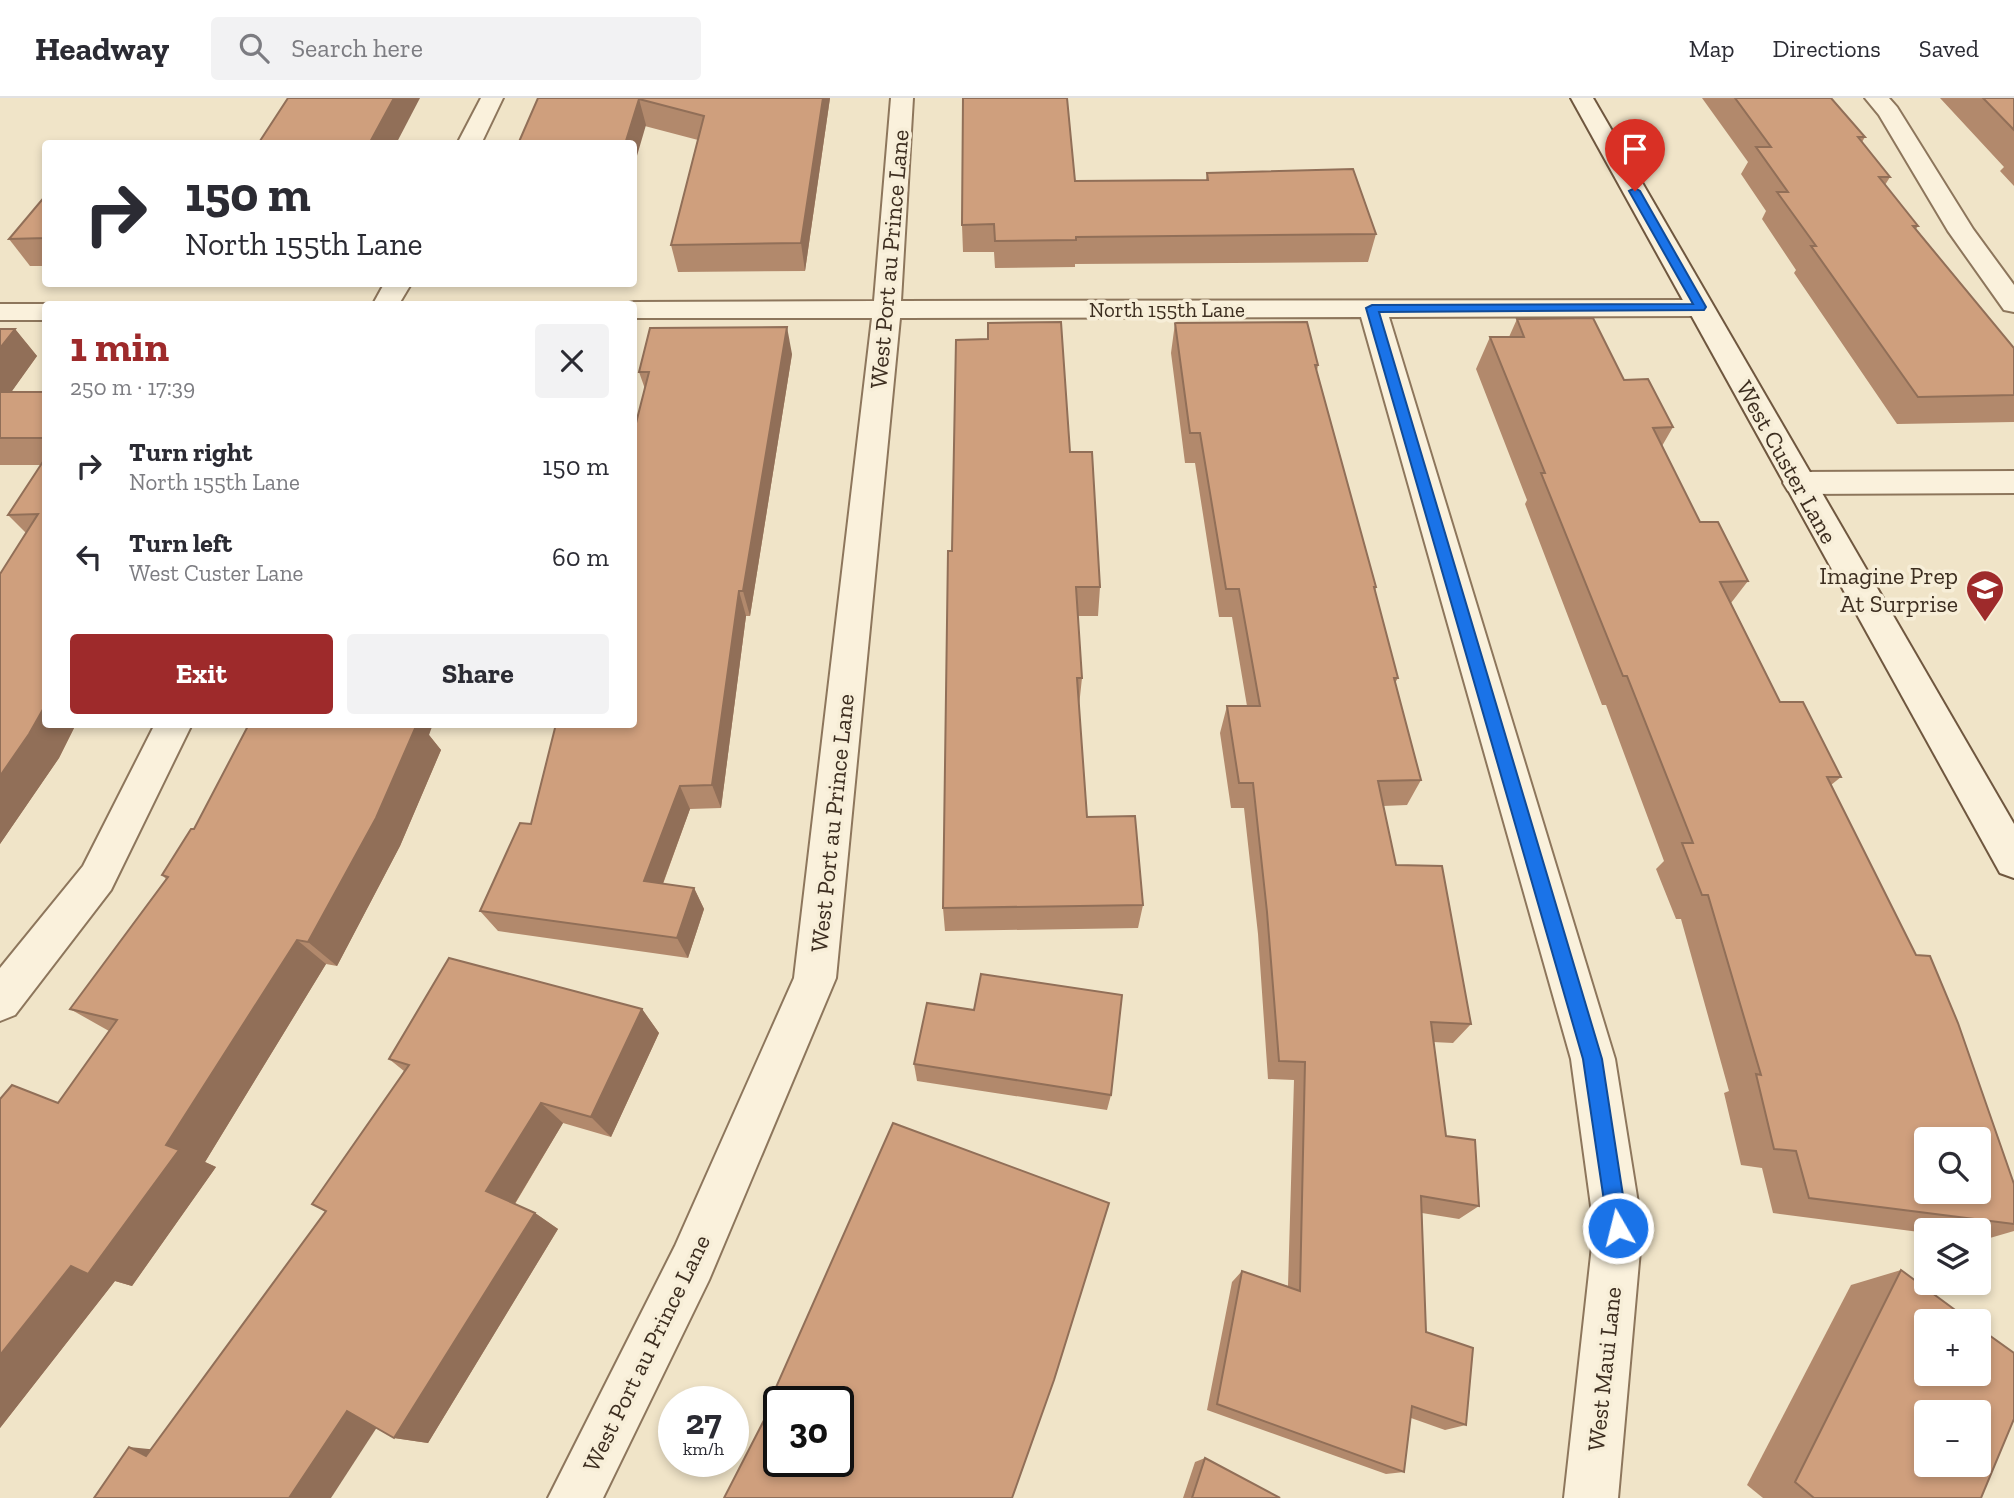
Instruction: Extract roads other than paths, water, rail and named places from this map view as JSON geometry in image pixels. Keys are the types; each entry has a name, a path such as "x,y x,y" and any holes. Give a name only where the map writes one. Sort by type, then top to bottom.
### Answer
{"street":[{"path":"471,140 492,98"},
{"name":"West Port au Prince Lane","path":"575,1498 692,1263 815,978 887,309 902,98"},
{"name":"West Custer Lane","path":"1582,98 2014,861"},
{"path":"1875,98 1889,113 1961,230 2014,304"},
{"name":"North 155th Lane","path":"637,310 1700,307"},
{"name":"West Maui Lane","path":"1372,308 1592,1059 1618,1228 1591,1498"},
{"path":"0,312 42,312"},
{"path":"1799,483 2014,482"},
{"path":"0,1001 97,878 172,728"}],"place":[{"name":"Imagine Prep At Surprise","path":"1985,623"}]}
